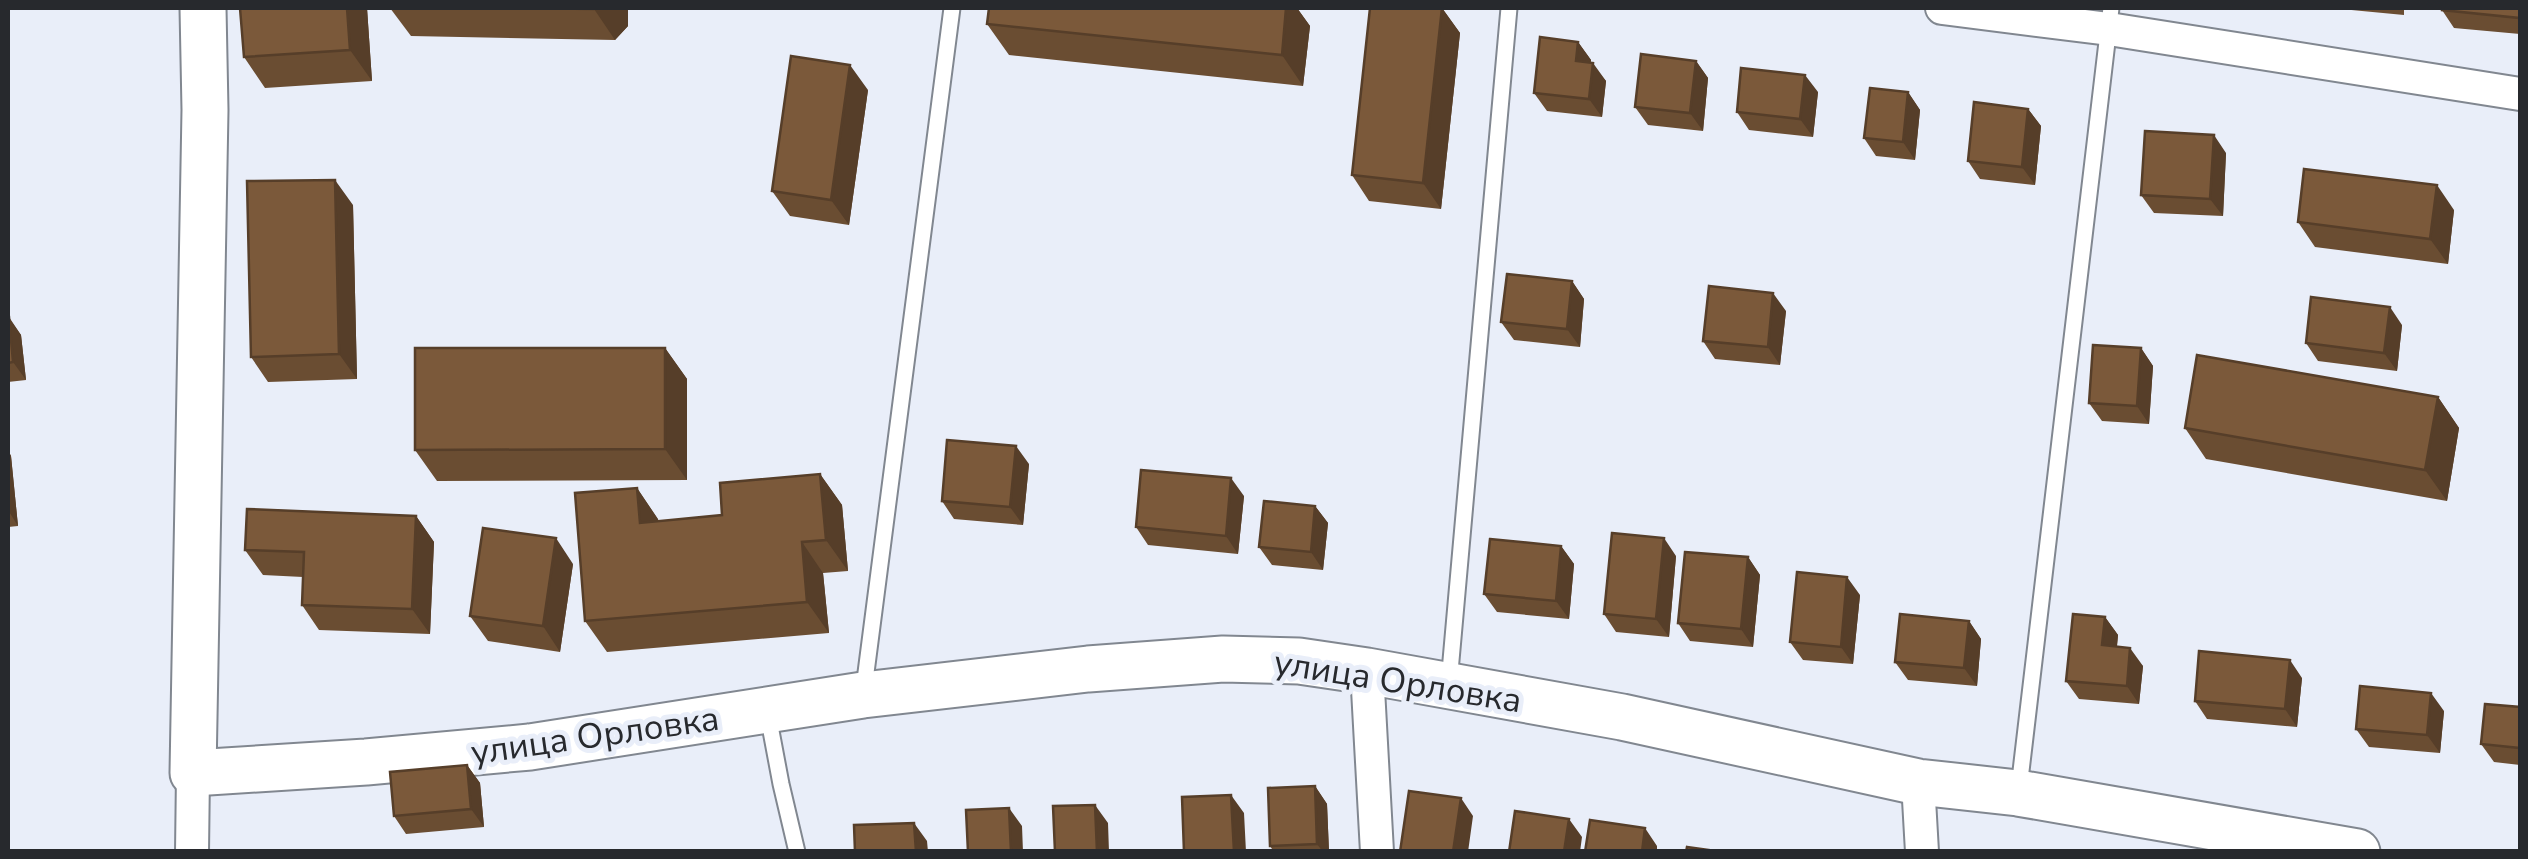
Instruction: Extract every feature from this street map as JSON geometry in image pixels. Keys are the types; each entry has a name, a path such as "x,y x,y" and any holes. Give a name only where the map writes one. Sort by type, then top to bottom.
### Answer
{"street":[{"path":"192,852 205,110 203,8"},
{"path":"1942,8 2110,18 2520,94"},
{"name":"улица Орловка","path":"193,773 530,746 863,696 1088,669 1223,659 1299,661 1622,717 1918,782 2018,793 2357,852"},
{"path":"1367,670 1377,852"},
{"path":"1918,782 1922,852"}],"lane":[{"path":"863,696 952,8"},
{"path":"1449,687 1509,8"},
{"path":"2018,793 2110,18"},
{"path":"768,711 796,852"}],"building":[{"path":"240,8 347,8 350,50 244,57"},
{"path":"989,8 1286,8 1282,55 987,24"},
{"path":"1370,8 1442,8 1423,183 1352,175"},
{"path":"2520,8 2520,18 2442,10"},
{"path":"1540,37 1578,42 1576,61 1593,63 1589,99 1534,93"},
{"path":"1641,54 1696,61 1690,113 1635,107"},
{"path":"791,56 850,65 831,200 772,191"},
{"path":"1741,68 1805,75 1800,119 1737,112"},
{"path":"1870,88 1908,92 1903,142 1864,138"},
{"path":"1974,102 2028,109 2022,167 1968,161"},
{"path":"2145,131 2214,135 2210,199 2141,195"},
{"path":"2304,169 2437,185 2430,239 2298,222"},
{"path":"335,180 339,354 251,357 247,181"},
{"path":"1507,274 1572,281 1567,329 1501,322"},
{"path":"1709,286 1773,293 1768,347 1703,341"},
{"path":"2311,297 2390,307 2384,353 2306,343"},
{"path":"8,317 13,362 8,363"},
{"path":"2093,345 2141,348 2137,406 2089,403"},
{"path":"415,348 665,348 665,449 415,450"},
{"path":"2197,355 2438,397 2425,470 2185,428"},
{"path":"947,440 1016,446 1010,507 942,501"},
{"path":"1141,470 1231,478 1226,536 1136,527"},
{"path":"820,474 826,540 802,542 807,602 585,621 575,493 637,488 640,523 722,515 720,483"},
{"path":"1264,501 1315,506 1311,552 1259,547"},
{"path":"247,509 416,516 412,609 302,605 304,552 245,550"},
{"path":"483,528 556,538 543,626 470,616"},
{"path":"1612,533 1664,538 1656,619 1604,614"},
{"path":"1490,539 1561,546 1556,601 1484,594"},
{"path":"1685,552 1748,557 1741,629 1678,623"},
{"path":"1797,572 1847,577 1841,647 1790,642"},
{"path":"1900,614 1969,621 1964,668 1895,662"},
{"path":"2073,614 2105,617 2102,645 2130,648 2127,686 2066,681"},
{"path":"2199,651 2290,660 2285,709 2195,701"},
{"path":"2360,686 2431,693 2427,735 2356,729"},
{"path":"2485,704 2520,707 2520,748 2481,744"},
{"path":"467,765 471,809 394,816 390,772"},
{"path":"1315,786 1317,844 1270,846 1268,788"},
{"path":"1409,791 1461,798 1453,852 1400,852"},
{"path":"1231,795 1234,852 1184,852 1182,797"},
{"path":"1095,805 1097,852 1055,852 1053,806"},
{"path":"1009,808 1011,852 968,852 966,810"},
{"path":"1515,811 1569,819 1564,852 1509,852"},
{"path":"1590,820 1645,828 1642,852 1585,852"},
{"path":"914,823 916,852 855,852 854,825"},
{"path":"1687,847 1723,852 1686,852"}]}
